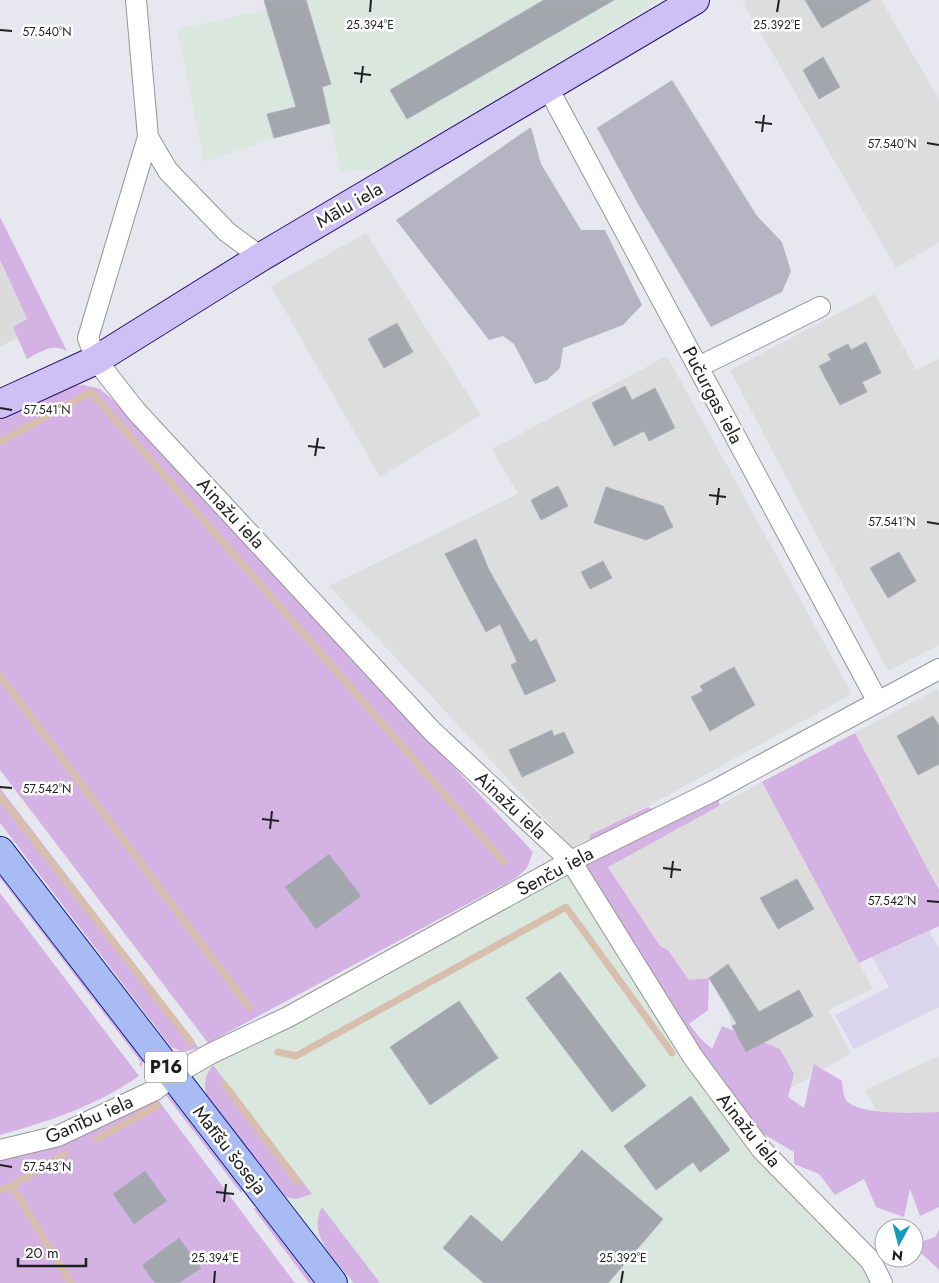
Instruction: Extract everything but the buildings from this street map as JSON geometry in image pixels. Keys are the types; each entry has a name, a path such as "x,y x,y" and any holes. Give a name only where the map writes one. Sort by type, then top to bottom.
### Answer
{"main road":[{"name":"Matīšu šoseja","path":"0,851 333,1283"}],"street":[{"path":"96,360 88,338 148,137 136,0"},
{"name":"Mālu iela","path":"0,404 96,360 261,257 696,0"},
{"name":"Pučurgas iela","path":"548,88 878,702"},
{"path":"148,137 168,171 226,232 261,257"},
{"path":"698,368 820,308"},
{"name":"Ainažu iela","path":"96,360 136,410 432,731 571,861 693,1057 762,1150 870,1260 882,1283"},
{"name":"Senču iela","path":"172,1076 210,1054 288,1017 571,861 715,790 878,702 938,673"},
{"name":"Ganību iela","path":"0,1150 58,1136 155,1090 172,1076"}],"shaded area":[{"path":"264,0 660,0 385,169 341,171 330,123 274,138 204,162 177,29 267,10"},
{"path":"746,0 881,0 939,99 939,242 896,268 743,2"},
{"path":"672,80 757,216 782,242 791,271 782,292 711,327 638,204 597,128"},
{"path":"531,127 541,164 581,230 605,230 642,305 623,325 563,348 560,368 547,380 535,384 514,344 503,336 489,340 396,220"},
{"path":"0,217 67,351 51,348 27,359 12,326 27,319 0,260"},
{"path":"366,233 481,415 380,477 271,286"},
{"path":"0,260 27,319 13,327 18,338 0,346"},
{"path":"875,294 916,370 939,359 939,645 888,671 730,370"},
{"path":"667,356 852,694 572,848 329,586 518,494 492,449"},
{"path":"84,385 100,389 113,400 533,852 527,868 516,878 208,1043 0,770 0,417 71,386"},
{"path":"937,689 939,693 939,890 855,733"},
{"path":"855,733 939,890 939,926 859,963 762,782"},
{"path":"721,775 719,806 608,867 660,946 668,950 689,980 709,978 708,1010 689,1024 712,1049 722,1026 780,1049 794,1074 788,1097 804,1108 814,1064 842,1081 846,1100 863,1109 890,1112 939,1112 939,1207 920,1216 910,1189 904,1217 876,1207 864,1179 835,1195 819,1174 794,1164 794,1152 762,1133 734,1105 583,889 590,835 648,807 677,820 692,810 694,788"},
{"path":"762,782 873,989 828,1010 851,1053 774,1098 732,1026 727,1006 709,978 689,980 668,950 660,946 608,866"},
{"path":"0,788 199,1048 183,1052 171,1047 0,823"},
{"path":"571,861 693,1057 882,1283 333,1283 173,1076"},
{"path":"0,873 144,1060 141,1067 139,1064 141,1062 0,878"},
{"path":"0,893 139,1076 106,1096 72,1112 0,1135"},
{"path":"929,931 939,949 939,1007 854,1049 835,1015 889,987 872,957"},
{"path":"939,1056 939,1153 909,1169 865,1090"},
{"path":"213,1065 312,1194 296,1199 285,1197 207,1096 206,1080 208,1072"},
{"path":"165,1094 168,1094 243,1191 241,1193"},
{"path":"155,1096 295,1283 0,1283 0,1155"},
{"path":"322,1207 380,1283 354,1283 332,1257 321,1238 318,1228 318,1218"},
{"path":"253,1208 259,1209 314,1283 309,1283"},
{"path":"939,1229 939,1270 924,1256 924,1241 935,1237"}],"waterway":[{"path":"0,442 91,392 504,862"},
{"path":"0,676 249,1007"},
{"path":"0,796 191,1042"},
{"path":"278,1052 296,1056 566,907 672,1053"},
{"path":"224,1084 298,1182"},
{"path":"97,1139 157,1106"},
{"path":"0,1190 12,1186 65,1154"},
{"path":"12,1186 71,1283"}]}
